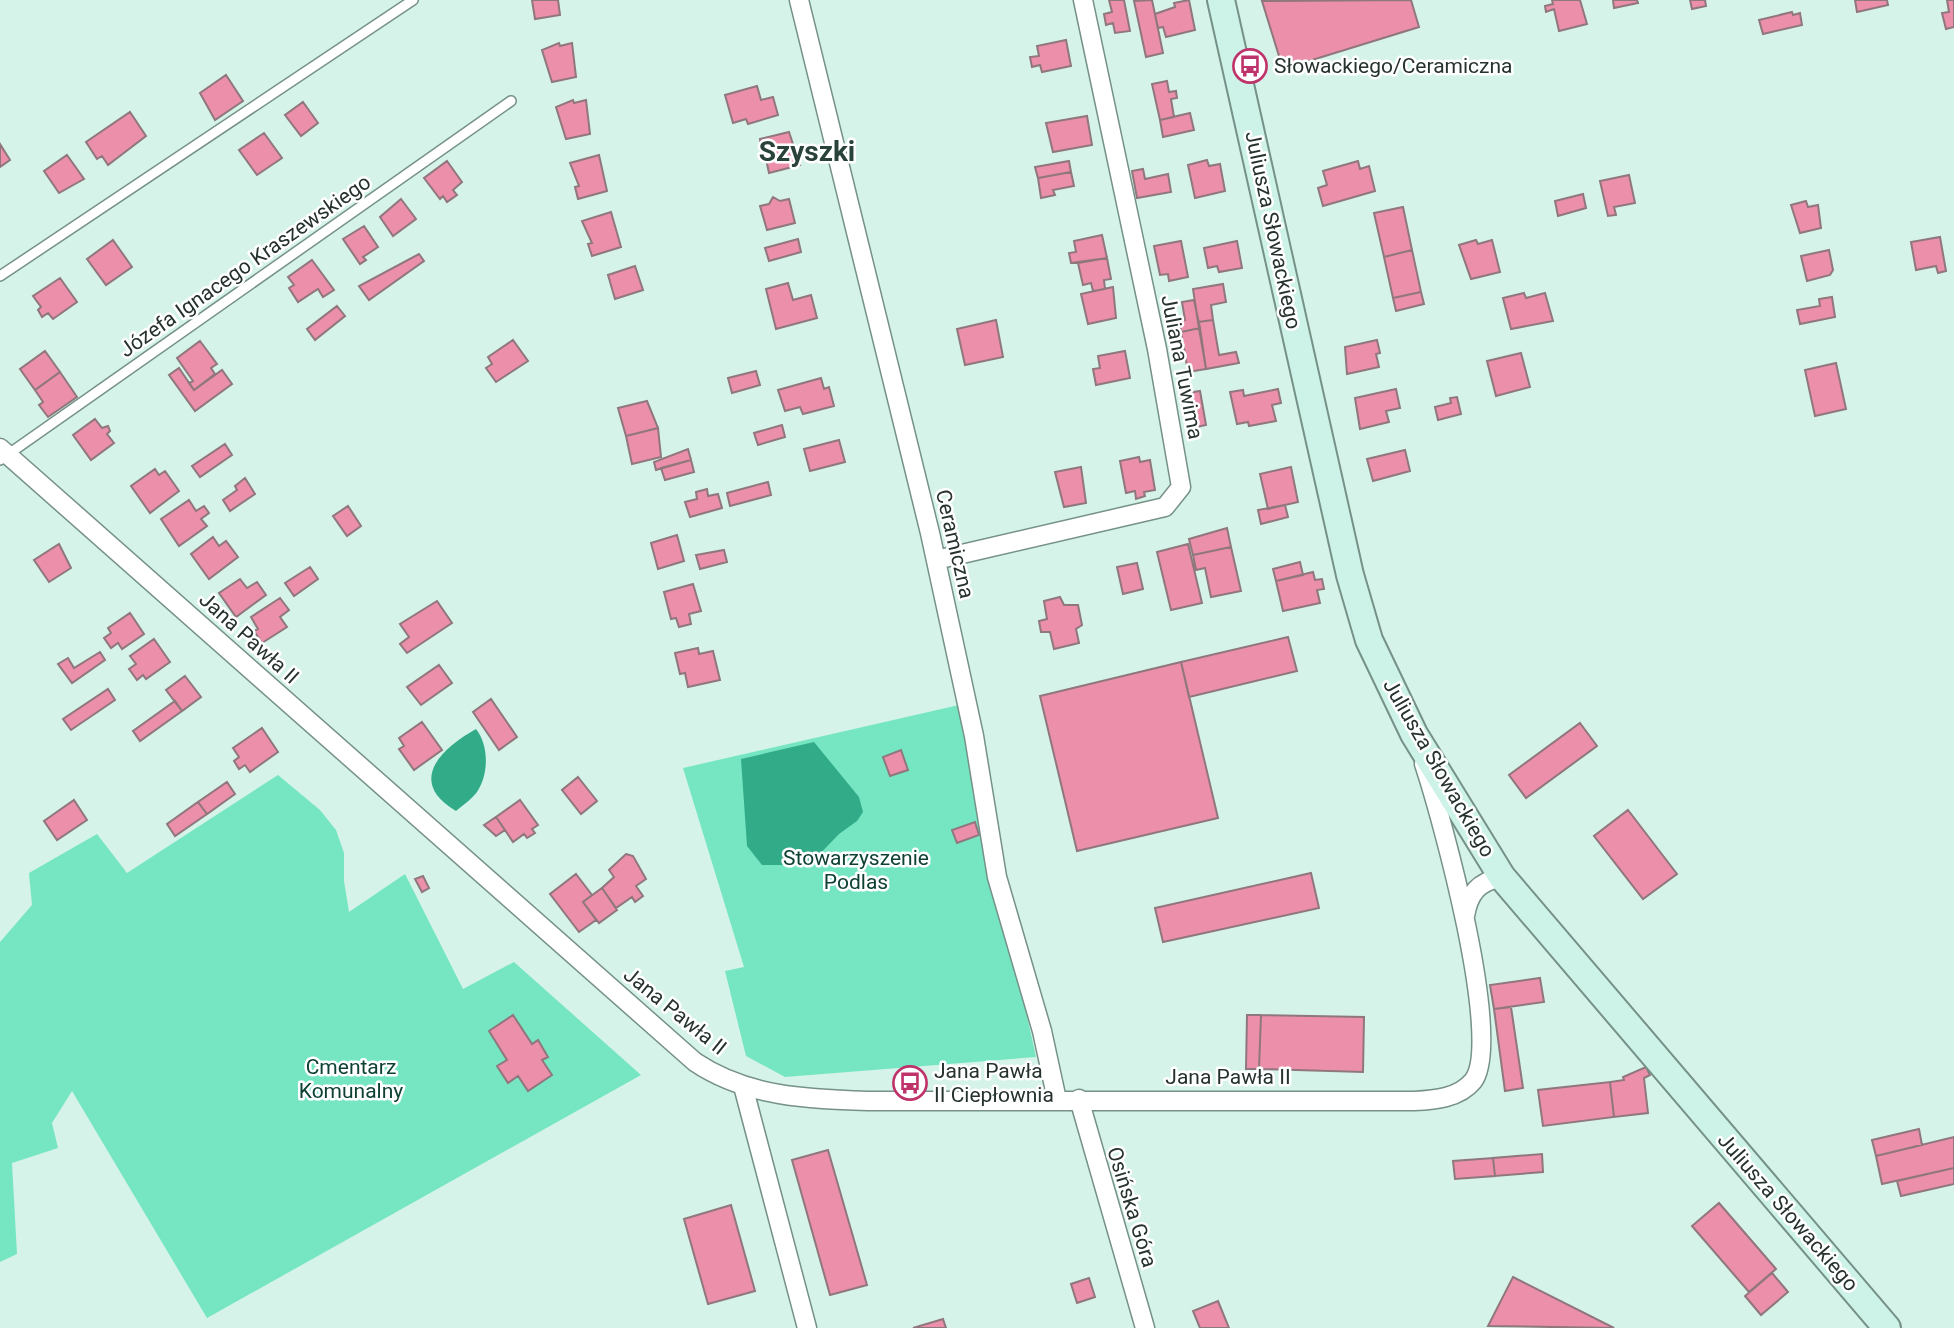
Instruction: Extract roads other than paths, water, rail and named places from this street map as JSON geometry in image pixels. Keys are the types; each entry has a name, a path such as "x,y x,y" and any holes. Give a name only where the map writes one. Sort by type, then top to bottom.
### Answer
{"street":[{"name":"Ceramiczna","path":"799,0 936,560 975,736 997,877 1042,1031 1057,1100"},
{"name":"Juliana Tuwima","path":"936,560 1165,508 1181,487 1157,349 1083,0"},
{"name":"Juliusza Słowackiego","path":"1221,0 1350,575 1369,640 1414,734 1502,877 1887,1328"},
{"name":"Jana Pawła II","path":"3,454 695,1062 743,1086 819,1100 1414,1101 1449,1097 1473,1080 1481,1060 1478,1009 1465,916 1435,798 1414,734"},
{"path":"1465,916 1468,901 1475,888 1502,877"},
{"path":"743,1086 807,1328"},
{"name":"Osińska Góra","path":"1079,1099 1145,1328"}],"lane":[{"path":"0,276 413,0"},
{"name":"Józefa Ignacego Kraszewskiego","path":"3,454 511,101"}],"place":[{"name":"Słowackiego/Ceramiczna","path":"1250,66"},
{"name":"Jana Pawła II Ciepłownia","path":"910,1083"}],"district":[{"name":"Szyszki","path":"807,151"}],"park label":[{"name":"Stowarzyszenie Podlas","path":"856,870"},
{"name":"Cmentarz Komunalny","path":"351,1079"}]}
